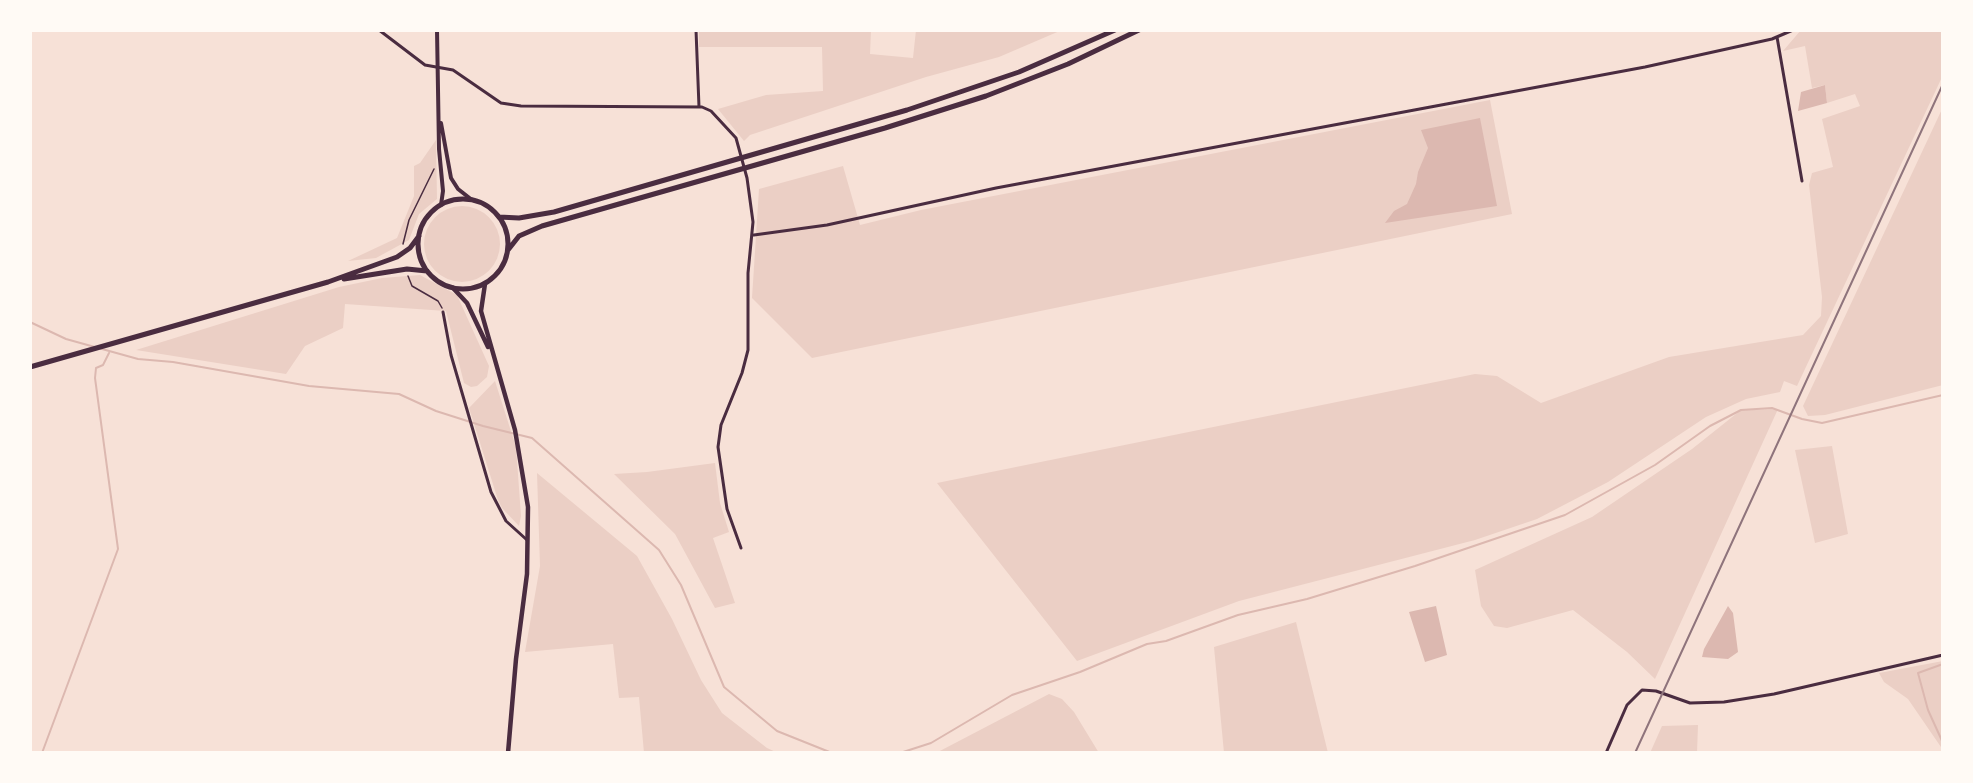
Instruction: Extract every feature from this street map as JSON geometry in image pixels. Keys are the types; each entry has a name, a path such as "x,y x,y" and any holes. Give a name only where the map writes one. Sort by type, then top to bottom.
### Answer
{"highway":[{"path":"499,217 519,218 548,214 963,92 1046,61 1115,30"},
{"path":"419,236 419,252 427,271 441,283 453,288 468,289 485,284 499,272 508,250 519,236 542,226 752,167 986,96 1068,64 1139,30"},
{"path":"30,367 328,282 397,258 410,248 419,236 425,220 441,205 454,200 472,200 485,205 499,217 506,232 508,250"},
{"path":"328,282 389,271 410,269 427,271"}],"main road":[{"path":"485,284 481,310 515,430 526,489 528,541 508,753"},
{"path":"453,288 469,306 493,358"}],"street":[{"path":"379,30 425,65 453,70 492,98 510,105 699,107 711,111 739,144 750,190 754,235 748,273 747,358 722,420 718,441 727,509 741,548"},
{"path":"436,30 443,191 441,205"},
{"path":"696,30 699,107"},
{"path":"754,235 827,225 996,188 1645,67 1777,38 1793,30"},
{"path":"1777,38 1802,181"},
{"path":"439,115 451,178 458,189 472,200"},
{"path":"442,312 467,412 496,505 509,524 528,541"},
{"path":"1606,753 1627,705 1642,690 1656,690 1690,703 1724,702 1774,694 1943,655"}],"shaded area":[{"path":"699,30 871,30 870,54 913,58 916,30 1062,30 999,57 926,77 750,135 744,141 718,109 766,95 823,91 822,47 699,47"},
{"path":"1801,30 1943,30 1943,75 1797,386 1784,381 1780,392 1746,399 1706,417 1608,482 1537,519 1475,540 1239,601 1077,661 937,483 1475,374 1497,376 1541,403 1669,357 1803,335 1821,316 1822,297 1809,185 1812,173 1833,167 1822,119 1860,106 1855,94 1827,103 1825,85 1812,88 1805,46 1783,51"},
{"path":"1825,85 1827,103 1798,111 1801,92"},
{"path":"1490,100 1512,214 812,358 752,298 759,189 843,166 860,225 921,210"},
{"path":"1943,107 1943,385 1825,415 1808,416 1803,406"},
{"path":"1480,118 1497,206 1385,223 1394,211 1407,204 1416,184 1418,172 1428,148 1421,130"},
{"path":"436,140 437,199 419,214 409,240 376,258 348,261 397,238 414,196 414,166 420,163"},
{"path":"462,206 477,209 489,217 497,229 500,244 497,259 489,271 477,279 462,282 447,279 435,271 427,259 424,244 427,229 435,217 447,209"},
{"path":"420,275 457,295 489,366 487,377 477,386 471,387 464,383 446,311 345,304 343,328 305,346 286,374 136,350 339,287 382,278"},
{"path":"495,381 516,447 521,516 519,526 502,508 498,500 469,408"},
{"path":"1778,409 1655,679 1627,652 1573,610 1507,628 1494,626 1481,606 1475,570 1592,517 1692,449 1741,410"},
{"path":"1832,446 1848,534 1815,543 1795,450"},
{"path":"715,463 720,503 729,532 713,538 735,603 715,608 675,534 614,474"},
{"path":"537,473 637,556 672,619 701,680 722,713 767,748 778,753 644,753 639,697 619,698 613,644 525,652 540,566"},
{"path":"1436,606 1447,655 1425,662 1409,612"},
{"path":"1728,606 1733,613 1738,652 1728,659 1702,657 1704,649"},
{"path":"1296,622 1328,753 1224,753 1214,647"},
{"path":"1943,661 1943,750 1908,699 1884,682 1879,673"},
{"path":"1049,694 1062,699 1074,712 1099,753 936,753"},
{"path":"1698,725 1697,753 1650,753 1662,726"}],"waterway":[{"path":"30,322 66,339 138,359 173,362 309,386 399,394 436,411 532,438 659,550 681,585 724,687 777,731 832,753"},
{"path":"42,753 118,549 95,378 96,368 103,365 109,353"},
{"path":"900,753 931,743 1012,695 1080,672 1147,644 1166,641 1238,615 1307,599 1415,566 1565,515 1655,465 1710,426 1741,410 1772,408 1802,419 1822,423 1943,395"},
{"path":"1943,664 1918,673 1928,710 1943,743"}],"railway":[{"path":"1635,753 1943,84"}]}
